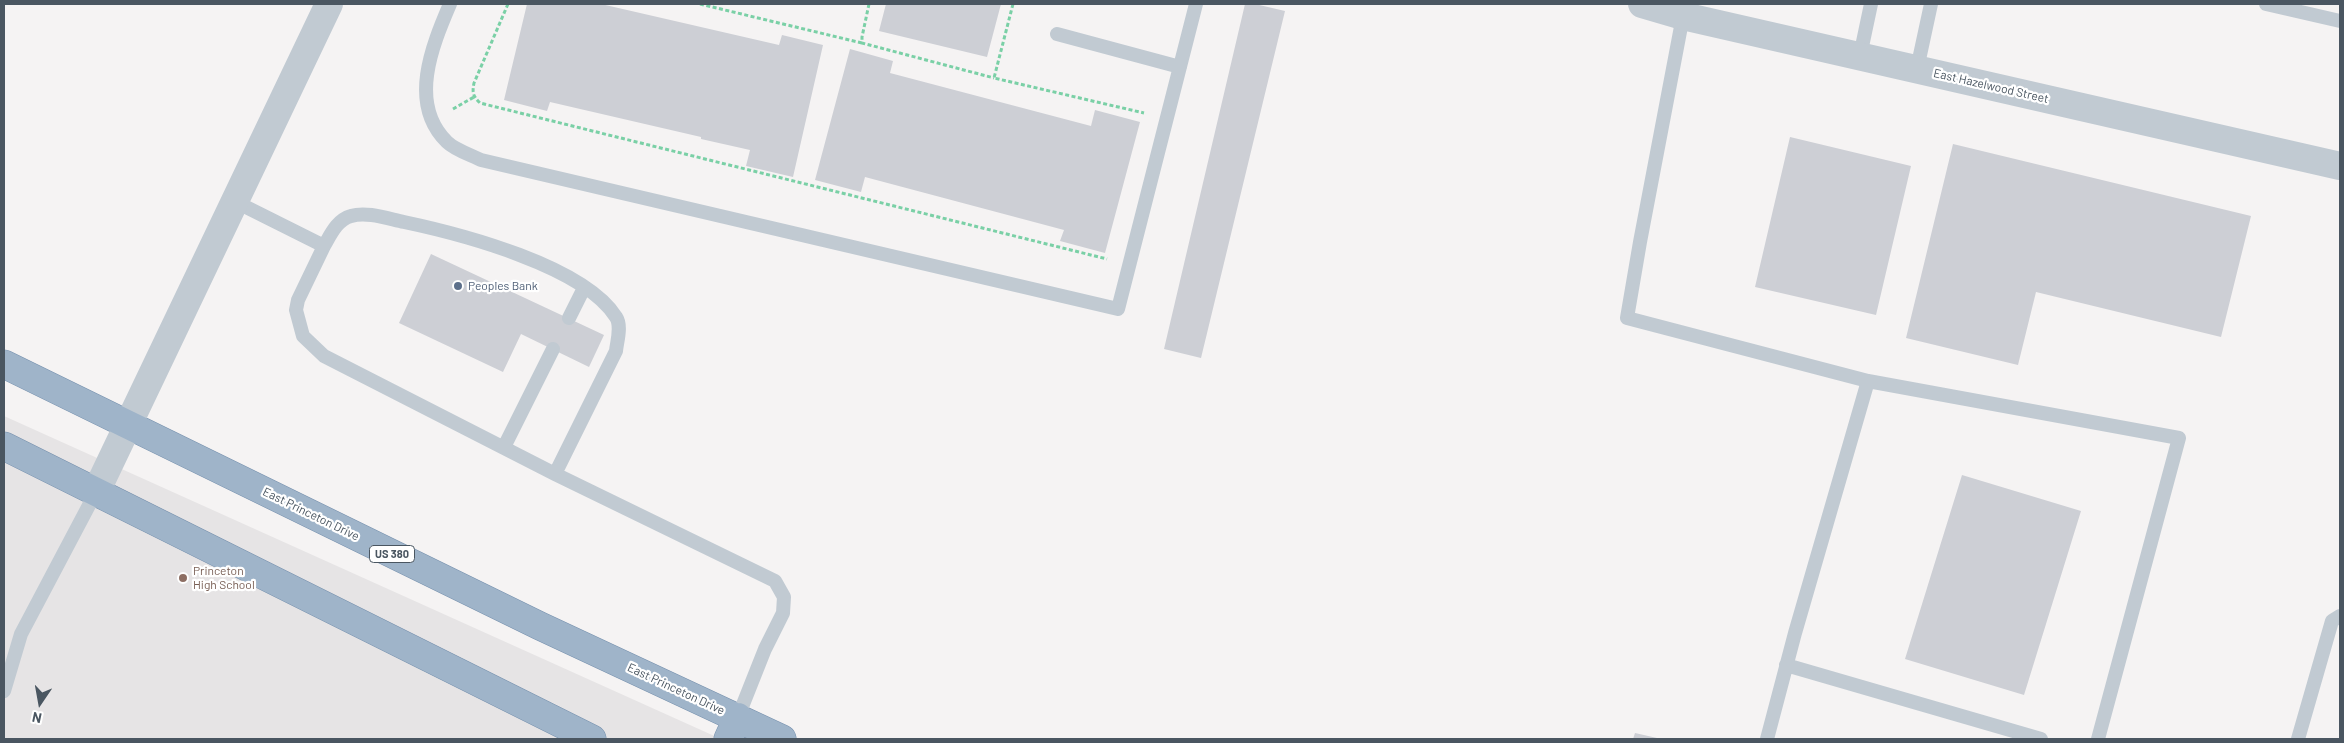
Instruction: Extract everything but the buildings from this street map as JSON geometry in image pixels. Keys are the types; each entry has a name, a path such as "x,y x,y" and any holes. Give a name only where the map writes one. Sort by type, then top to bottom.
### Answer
{"highway":[{"name":"East Princeton Drive","path":"4,364 127,426 540,626 733,728 782,739"},
{"path":"4,446 592,739"}],"street":[{"path":"96,492 329,4"},
{"name":"East Hazelwood Street","path":"1642,4 1683,16 2340,166"}],"lane":[{"path":"450,4 431,49 427,80 427,112 447,142 481,160 1118,309 1196,4"},
{"path":"1860,56 1871,4"},
{"path":"1917,69 1931,4"},
{"path":"2266,4 2340,21"},
{"path":"1683,16 1627,318 1868,381 2179,438 2098,739"},
{"path":"1057,34 1180,67"},
{"path":"234,201 324,246"},
{"path":"555,474 616,350 619,334 618,318 602,300 561,273 516,253 440,230 385,218 352,215 339,222 324,246 298,300 296,310 303,336 324,356 555,474 775,581 784,597 783,613 764,649 733,728"},
{"path":"569,318 584,288"},
{"path":"504,447 553,349"},
{"path":"1767,739 1786,666 1868,381"},
{"path":"4,691 21,634 96,492"},
{"path":"2298,739 2332,621 2340,616"},
{"path":"1786,666 2041,739"}],"path":[{"path":"508,4 474,83 472,91 480,103 1102,258 1130,263"},
{"path":"700,4 862,43 994,78 1166,118"},
{"path":"862,43 869,4"},
{"path":"994,78 1013,4"}],"shaded area":[{"name":"Princeton High School","path":"4,416 721,739 4,739"}],"place":[{"name":"Peoples Bank","path":"458,286"},
{"name":"Princeton High School","path":"183,578"}]}
